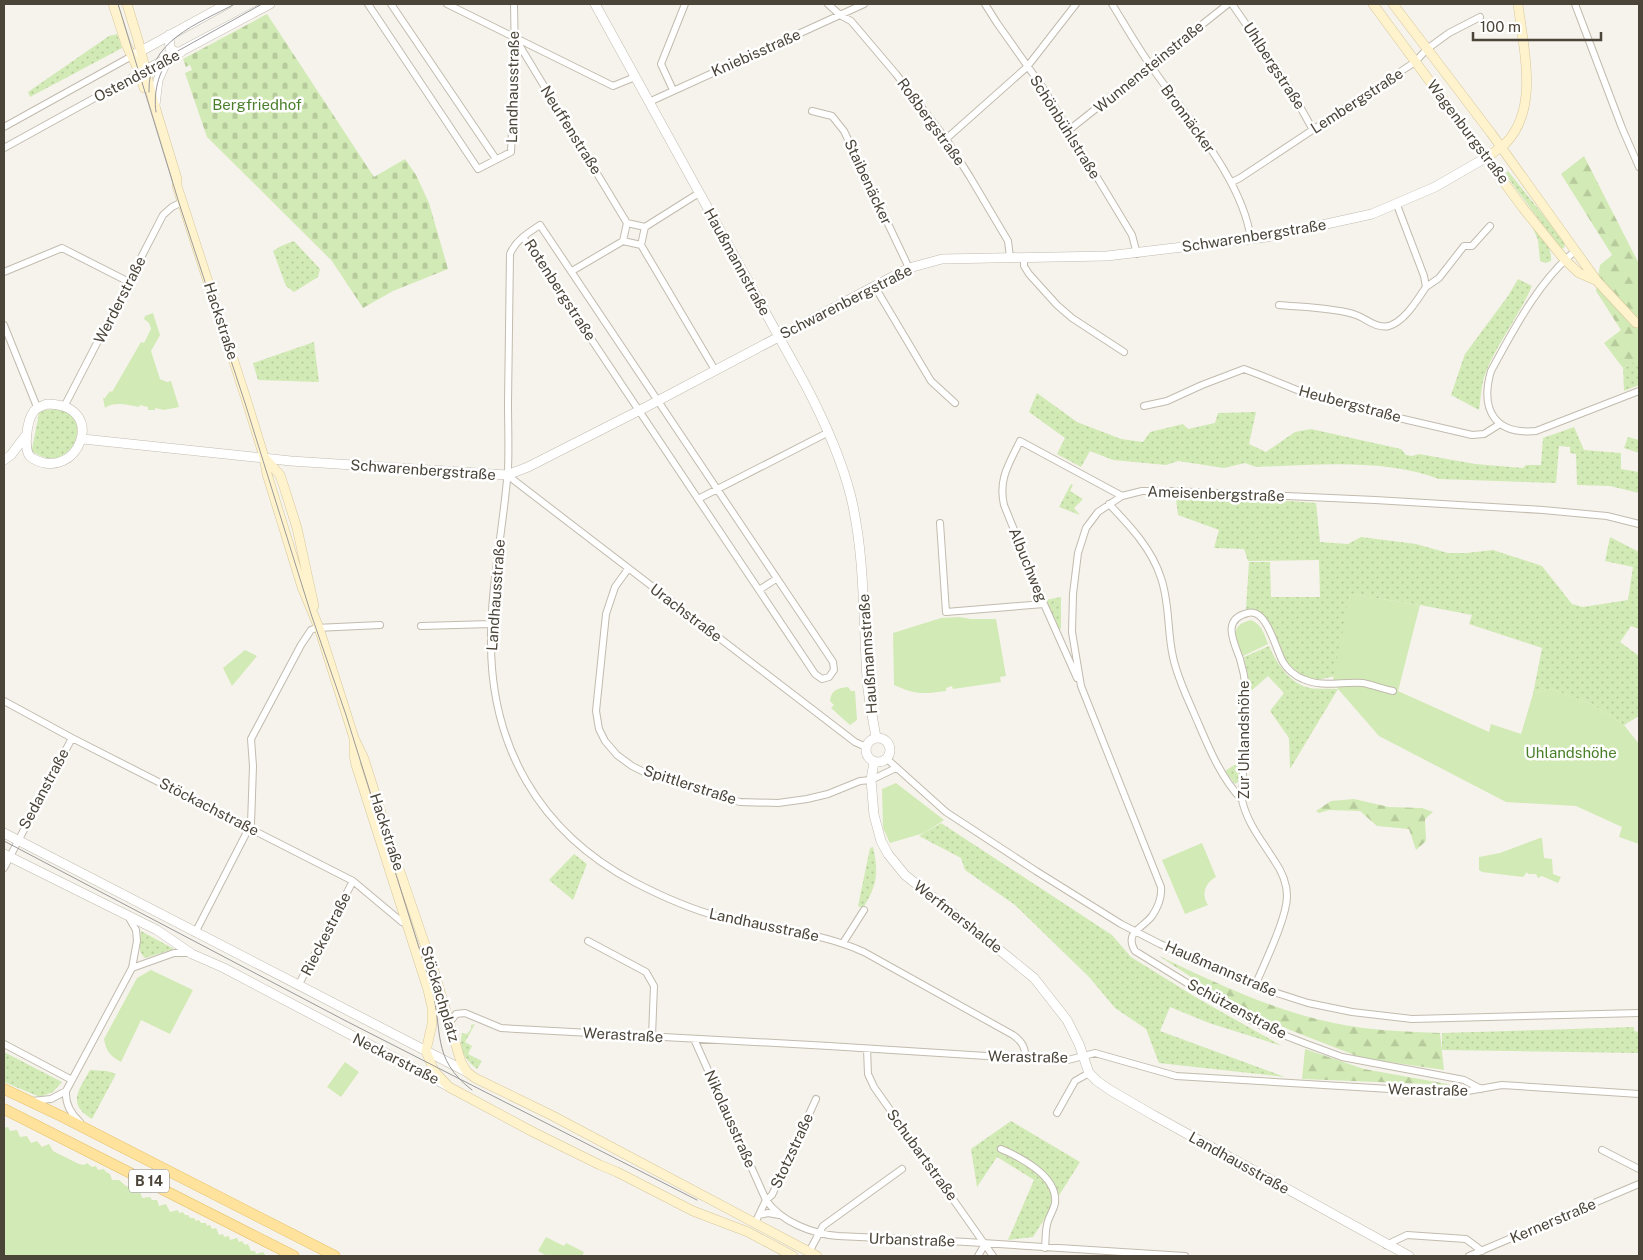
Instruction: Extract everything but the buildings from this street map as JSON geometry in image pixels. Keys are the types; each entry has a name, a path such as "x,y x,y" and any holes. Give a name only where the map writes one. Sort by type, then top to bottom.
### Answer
{"main road":[{"name":"Hackstraße","path":"113,4 132,56 143,72 177,179 182,202 264,457 267,474 302,587 354,738 364,759 415,914"},
{"name":"Hackstraße","path":"127,4 141,50 143,72 172,181 177,186"},
{"name":"Wagenburgstraße","path":"1372,4 1523,208 1564,260 1580,272 1597,281"},
{"name":"Wagenburgstraße","path":"1393,4 1597,281 1636,323"},
{"name":"Schwarenbergstraße","path":"1487,158 1509,138 1518,125 1526,101 1527,81 1518,4"},
{"name":"Hackstraße","path":"354,738 356,765 432,1007 432,1024 426,1051"},
{"path":"407,923 409,918 415,914"},
{"name":"Stöckachplatz","path":"415,914 440,989 460,1062 466,1072"},
{"path":"426,1051 429,1063 434,1071 449,1087"},
{"name":"Neckarstraße","path":"466,1072 725,1207 757,1219 811,1255"},
{"name":"Neckarstraße","path":"449,1087 546,1138 693,1211 748,1232 793,1256"},
{"name":"B 14","path":"4,1089 335,1256"},
{"name":"B 14","path":"4,1108 294,1256"},
{"path":"693,1211 700,1211 705,1207 702,1195"},
{"path":"716,1220 713,1216 713,1211 717,1207 725,1207"}],"street":[{"name":"Ostendstraße","path":"4,126 227,4"},
{"name":"Ostendstraße","path":"4,148 270,4"},
{"path":"368,4 478,169 496,159 391,4"},
{"path":"447,4 613,86 635,77"},
{"name":"Landhausstraße","path":"496,159 512,152 514,4"},
{"name":"Haußmannstraße","path":"595,4 829,432 844,474 858,536 867,680 876,738"},
{"path":"673,90 662,64 685,4"},
{"name":"Roßbergstraße","path":"828,4 840,15 851,21 896,74 946,139 1008,240 1010,258"},
{"name":"Kniebisstraße","path":"649,102 864,4"},
{"name":"Schönbühlstraße","path":"986,4 1069,130 1132,235 1137,254"},
{"path":"946,139 1027,67 1076,4"},
{"name":"Bronnäcker","path":"1112,4 1151,66 1232,182 1251,240"},
{"name":"Wunnensteinstraße","path":"1069,130 1228,4"},
{"name":"Uhlbergstraße","path":"1232,4 1288,85 1313,130"},
{"path":"1575,4 1622,128 1639,167"},
{"name":"Lembergstraße","path":"1232,182 1415,62 1449,33 1480,17"},
{"path":"168,35 170,49 181,52"},
{"name":"Neuffenstraße","path":"515,36 627,223"},
{"path":"156,112 156,90 162,69 168,60"},
{"name":"Staibenäcker","path":"812,110 832,116 844,130 909,268"},
{"name":"Schwarenbergstraße","path":"82,439 332,464 507,475 528,467 639,410 909,268 942,259 1108,256 1251,240 1361,217 1396,205 1435,187 1487,158"},
{"path":"623,241 627,223 645,227 699,193"},
{"name":"Werderstraße","path":"65,405 163,215 172,207 182,202"},
{"path":"1396,205 1424,276 1426,287"},
{"name":"Rotenbergstraße","path":"540,225 572,271 833,662 834,670 829,677 822,679 815,674 523,237 540,225"},
{"path":"1279,305 1355,314 1380,326 1390,326 1404,315 1426,287 1439,278 1464,246 1472,246 1490,226"},
{"path":"645,227 641,245 716,370"},
{"name":"Landhausstraße","path":"523,237 513,246 510,254 507,475 491,624 493,683 506,740 532,792 552,818 578,845 599,861 632,880 680,903 720,917 803,932 843,943 885,964 1013,1035 1025,1049 1026,1059"},
{"path":"572,271 623,241 641,245"},
{"path":"4,272 62,248 130,282"},
{"path":"1575,251 1564,260 1538,293 1491,371 1487,383 1487,402 1492,416 1500,424 1511,430 1523,432 1536,431 1639,392"},
{"path":"1024,257 1024,266 1029,274 1066,313 1124,352"},
{"path":"875,287 931,381 955,403"},
{"path":"4,325 37,407"},
{"name":"Heubergstraße","path":"1144,406 1168,401 1202,384 1244,369 1307,394 1343,405 1472,435 1484,434 1500,424"},
{"path":"7,458 29,456 48,463 62,461 74,452 82,439 83,428 70,408 65,405 47,404 37,407 30,418 27,434 26,449 29,456"},
{"path":"698,499 829,432"},
{"path":"7,458 27,434"},
{"name":"Albuchweg","path":"1081,686 1044,604 1004,505 1001,492 1002,479 1020,441 1122,496"},
{"name":"Urachstraße","path":"507,475 854,742 866,748"},
{"name":"Ameisenbergstraße","path":"1134,932 1151,917 1162,896 1161,886 1081,686 1072,632 1073,584 1078,553 1086,528 1098,512 1122,496 1142,491 1172,491 1467,504 1607,516 1639,524"},
{"path":"1109,504 1132,529 1150,553 1161,577 1167,600 1173,658 1181,684 1219,771 1242,800"},
{"path":"940,523 946,612 1044,604"},
{"name":"Spittlerstraße","path":"628,569 615,587 606,614 597,700 599,729 605,741 617,756 644,772 713,795 750,803 798,801 828,794 860,781 872,780 896,768"},
{"path":"759,590 776,579"},
{"name":"Zur Uhlandshöhe","path":"1255,986 1285,913 1287,896 1281,871 1250,825 1242,800 1246,689 1244,674 1231,634 1232,624 1238,617 1246,613 1253,612 1261,615 1284,664 1302,679 1314,683 1364,683 1393,691"},
{"path":"421,626 491,624"},
{"path":"195,933 252,819 253,766 251,739 301,645 311,630 317,628 380,625"},
{"name":"Stöckachstraße","path":"4,701 72,738 353,881 402,922 407,923"},
{"name":"Sedanstraße","path":"4,868 7,855 72,738"},
{"path":"876,738 884,740 890,747 887,759 881,762 874,762 867,756 866,748 871,740 876,738"},
{"name":"Haußmannstraße","path":"887,759 946,812 1134,932 1255,986 1308,1003 1352,1012 1412,1019 1639,1013"},
{"name":"Werfmershalde","path":"874,762 872,801 876,828 884,847 895,864 918,886 1034,978 1067,1020 1075,1034 1083,1056"},
{"name":"Neckarstraße","path":"4,833 466,1072"},
{"name":"Neckarstraße","path":"7,855 157,930 192,954 224,968 449,1087"},
{"name":"Rieckestraße","path":"298,986 353,881"},
{"path":"843,943 864,910"},
{"path":"86,1129 70,1110 66,1101 66,1091 132,968 137,941 136,930 127,916"},
{"name":"Schützenstraße","path":"1134,932 1131,940 1135,951 1226,1007 1268,1029 1342,1057 1464,1080 1481,1089"},
{"path":"588,941 646,972 654,990 652,1036"},
{"path":"132,968 174,953 192,954"},
{"name":"Werastraße","path":"450,1023 456,1014 465,1013 497,1027 1026,1059 1068,1060 1095,1054 1176,1076 1456,1093 1502,1085 1639,1094"},
{"name":"Nikolausstraße","path":"694,1039 766,1200"},
{"path":"4,1044 72,1080"},
{"name":"Schubartstraße","path":"867,1049 868,1074 874,1088 993,1256"},
{"path":"1057,1113 1075,1080 1089,1073 1083,1056"},
{"name":"Landhausstraße","path":"1089,1073 1110,1090 1386,1245 1409,1256"},
{"path":"30,1101 51,1100 66,1091"},
{"name":"Stotzstraße","path":"766,1200 772,1195 816,1099"},
{"path":"1000,1148 1022,1158 1049,1182 1055,1202 1046,1227 1045,1248"},
{"path":"1602,1150 1639,1169"},
{"path":"819,1234 823,1226 902,1169"},
{"name":"Kernerstraße","path":"1469,1256 1638,1185"},
{"path":"757,1219 766,1200"},
{"name":"Neckarstraße","path":"766,1200 780,1215"},
{"name":"Neckarstraße","path":"757,1219 768,1213 780,1215 819,1234 811,1255"},
{"name":"Urbanstraße","path":"819,1234 1185,1256"},
{"path":"1386,1245 1407,1235 1466,1239 1482,1251"},
{"path":"978,1256 985,1244"}],"green space":[{"name":"Bergfriedhof","path":"267,14 374,177 405,159 416,175 429,203 448,269 393,291 363,308 332,261 207,137 185,73 192,70 190,65 186,67 183,59"},
{"path":"117,34 122,48 30,97 28,92 109,36"},
{"path":"1584,156 1639,264 1639,359 1623,368 1604,343 1621,330 1596,291 1600,265 1612,255 1561,174"},
{"path":"1508,171 1564,241 1564,248 1560,248 1505,174"},
{"path":"1532,226 1548,246 1551,261 1546,263 1540,261 1538,240"},
{"path":"294,241 320,269 318,277 294,292 286,286 273,251"},
{"path":"1518,279 1532,286 1496,350 1484,376 1479,410 1451,395 1465,354 1508,296"},
{"path":"153,313 160,335 151,351 160,379 167,382 171,381 179,407 164,410 155,408 155,410 148,410 148,407 140,405 139,407 117,404 105,408 103,398 110,391 112,392 141,342 144,343 151,329 149,323 144,319 145,316"},
{"path":"314,342 319,382 258,380 253,363"},
{"path":"1639,359 1639,385 1624,391 1623,368"},
{"path":"1037,393 1077,422 1121,439 1143,442 1150,432 1183,424 1188,429 1215,423 1218,413 1256,412 1249,444 1266,452 1295,432 1311,429 1401,449 1406,455 1419,454 1475,464 1523,468 1526,465 1541,465 1543,438 1574,427 1584,450 1621,453 1621,469 1639,472 1639,493 1610,486 1577,485 1576,454 1570,453 1570,447 1559,446 1556,483 1439,479 1418,472 1372,465 1325,464 1256,467 1245,463 1224,468 1178,461 1166,465 1113,460 1090,451 1081,467 1057,454 1065,438 1029,412"},
{"path":"54,409 65,410 72,415 78,429 74,444 70,450 56,458 50,458 33,452 32,449 39,413"},
{"path":"1628,437 1639,440 1639,453 1624,448"},
{"path":"1071,484 1073,485 1070,491 1083,499 1074,508 1080,515 1059,507"},
{"path":"1251,498 1316,503 1320,542 1348,544 1361,537 1416,544 1448,553 1493,550 1542,566 1572,604 1583,607 1628,600 1633,567 1605,561 1610,537 1639,552 1639,629 1631,626 1620,642 1639,656 1639,716 1624,725 1592,704 1551,689 1533,694 1542,648 1469,624 1472,615 1350,594 1335,676 1317,680 1301,675 1286,663 1269,623 1262,613 1246,609 1249,562 1270,562 1271,597 1320,597 1319,560 1248,561 1244,549 1214,548 1219,530 1178,515 1176,499"},
{"name":"Uhlandshöhe","path":"1350,594 1420,605 1398,691 1489,732 1491,724 1521,734 1533,694 1551,689 1592,704 1624,725 1639,744 1639,844 1619,837 1622,827 1576,806 1506,802 1379,736 1338,689 1333,680"},
{"path":"1061,597 1061,628 1059,630 1046,600"},
{"path":"941,618 996,619 1006,676 1000,677 1001,682 953,689 952,686 946,688 946,691 925,693 908,691 894,685 893,633"},
{"path":"1251,620 1260,627 1268,644 1243,656 1235,634 1239,626"},
{"path":"1269,646 1283,670 1300,684 1313,688 1338,689 1290,769 1289,738 1270,711 1284,693 1268,676 1251,691 1244,657"},
{"path":"245,650 257,656 232,686 223,668"},
{"path":"848,687 851,691 855,691 857,720 850,725 831,708 834,705 830,701 832,694 836,690"},
{"path":"1239,762 1238,782 1235,784 1225,771"},
{"path":"896,783 944,820 924,833 890,843 883,828 882,789"},
{"path":"1354,799 1389,807 1422,808 1433,812 1425,819 1426,841 1416,850 1409,829 1377,826 1360,811 1329,810 1319,813 1316,811 1331,801"},
{"path":"941,823 1112,935 1131,957 1197,998 1282,1046 1209,1023 1170,1007 1160,1031 1285,1077 1159,1063 1146,1029 1115,1008 1089,977 1015,905 965,870 961,858 919,836"},
{"path":"1542,838 1544,858 1552,859 1553,874 1561,877 1558,883 1542,876 1538,878 1536,874 1528,874 1527,872 1523,877 1482,872 1479,870 1479,857 1500,853"},
{"path":"1202,843 1216,877 1209,882 1205,889 1208,905 1185,914 1162,860"},
{"path":"873,847 876,879 863,908 858,906 870,848"},
{"path":"574,854 587,864 573,900 549,880"},
{"path":"141,931 174,949 145,958 140,949"},
{"path":"1159,956 1233,990 1310,1017 1336,1024 1363,1028 1440,1033 1444,1070 1362,1058 1290,1030 1234,1005"},
{"path":"151,970 193,990 170,1034 141,1020 121,1062 109,1053 104,1039 137,978"},
{"path":"475,1024 465,1042 472,1046 468,1054 482,1061 477,1069 463,1054 461,1044 462,1033 467,1034 471,1029 471,1025"},
{"path":"1634,1027 1634,1031 1639,1032 1639,1053 1442,1050 1442,1033"},
{"path":"1305,1049 1364,1069 1453,1085 1302,1079"},
{"path":"4,1052 62,1082 53,1092 40,1097 4,1082"},
{"path":"345,1062 359,1072 341,1097 327,1087"},
{"path":"90,1070 107,1071 116,1074 92,1119 79,1108 77,1102 79,1090"},
{"path":"1011,1121 1080,1162 1033,1237 1008,1240 1034,1180 997,1157 977,1187 971,1149"},
{"path":"8,1127 10,1131 17,1130 20,1137 27,1136 31,1143 37,1141 42,1147 49,1144 53,1151 79,1164 84,1165 87,1163 92,1167 96,1166 98,1170 104,1169 110,1174 112,1180 119,1180 126,1186 140,1191 142,1198 150,1197 152,1200 157,1200 159,1206 166,1204 170,1212 178,1210 179,1213 183,1212 196,1221 199,1220 201,1223 206,1223 207,1226 210,1225 212,1229 216,1228 219,1235 229,1236 230,1240 237,1238 239,1242 242,1241 245,1245 248,1244 251,1251 255,1251 256,1254 263,1252 266,1256 4,1256 4,1128"},
{"path":"546,1237 564,1246 566,1243 584,1252 582,1256 547,1256 538,1251"}],"tram line":[{"path":"118,4 179,203 245,403 311,614 346,715 431,986 444,1055 459,1078 472,1090"},
{"path":"149,92 151,74 156,60 165,47 191,27 235,4"},
{"path":"156,112 155,96 158,80 170,58 176,52 262,4"},
{"path":"4,841 346,1021 697,1200"}]}
